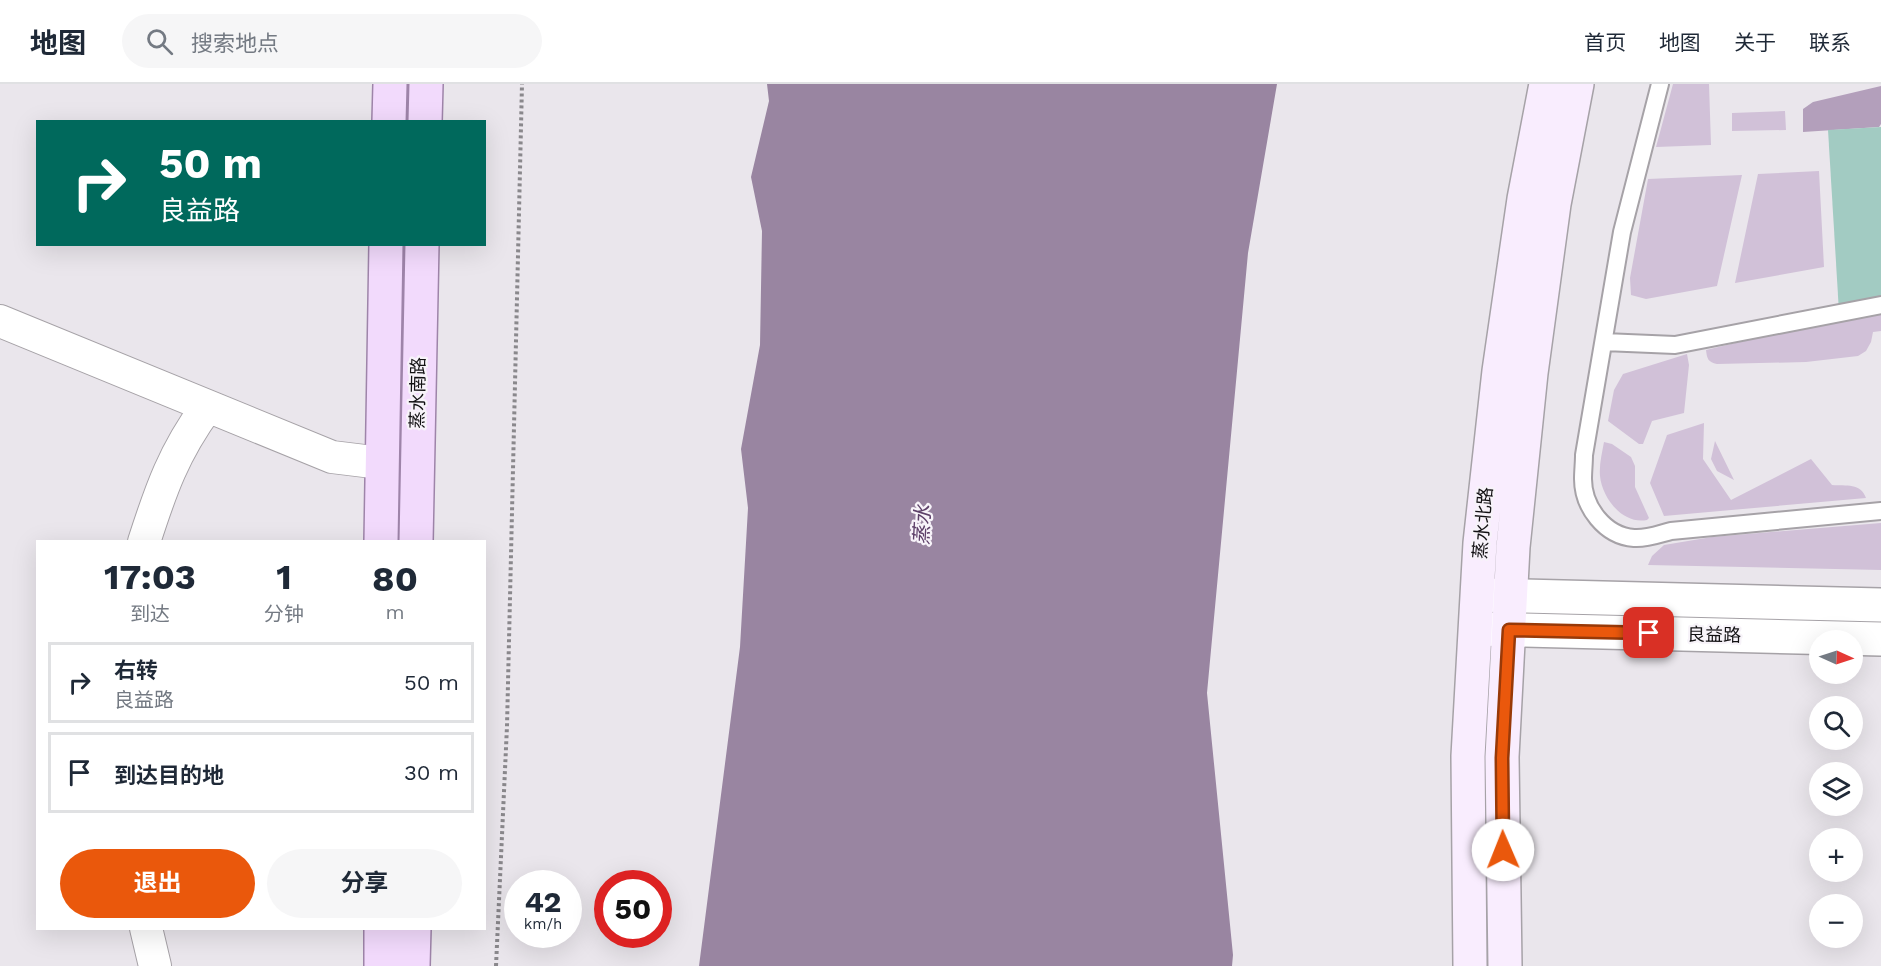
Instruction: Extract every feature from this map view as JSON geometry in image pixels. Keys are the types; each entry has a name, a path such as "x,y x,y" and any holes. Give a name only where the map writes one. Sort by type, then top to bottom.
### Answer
{"main road":[{"path":"389,120 390,84"},
{"path":"425,120 426,84"},
{"name":"蒸水北路","path":"1470,966 1468,756 1480,543 1499,371 1524,199 1546,84"},
{"name":"蒸水北路","path":"1505,966 1502,758 1513,547 1531,373 1554,204 1577,84"},
{"name":"蒸水南路","path":"381,540 386,246"},
{"name":"蒸水南路","path":"416,540 422,246"},
{"path":"381,930 381,966"},
{"path":"413,966 414,930"}],"street":[{"path":"0,321 332,457 381,463"},
{"path":"145,540 163,482 188,432 207,407"},
{"name":"良益路","path":"1478,595 1881,605"},
{"name":"良益路","path":"1476,629 1881,639"},
{"path":"146,930 155,966"}],"lane":[{"path":"1660,84 1622,232 1584,455 1582,481 1588,502 1598,519 1614,531 1633,538 1671,531 1881,511"},
{"path":"1604,342 1675,345 1881,305"}],"path":[{"path":"496,966 507,726 522,84"}],"shaded area":[{"path":"1673,84 1709,84 1711,145 1656,147"},
{"path":"1881,86 1881,124 1879,127 1803,132 1803,109 1813,102"},
{"path":"1785,111 1786,130 1732,131 1732,113"},
{"path":"1819,171 1824,267 1735,283 1758,174"},
{"path":"1742,175 1717,286 1646,299 1631,295 1630,278 1648,179"},
{"path":"1881,311 1881,331 1873,332 1866,351 1858,356 1806,362 1717,364 1708,360 1706,350 1839,318"},
{"path":"1687,354 1689,365 1684,413 1652,421 1643,444 1639,444 1608,421 1614,390 1623,374"},
{"path":"1704,423 1703,459 1731,500 1811,459 1832,485 1857,488 1864,493 1866,498 1664,516 1650,483 1667,435"},
{"path":"1715,441 1734,480 1717,471 1711,459"},
{"path":"1604,442 1612,444 1631,457 1635,466 1635,487 1649,518 1647,520 1638,520 1622,514 1609,501 1600,472"},
{"path":"1881,523 1881,570 1648,565 1652,556 1664,545 1712,537"}],"water":[{"name":"蒸水","path":"767,84 1277,84 1248,253 1207,693 1233,955 1232,966 699,966 740,647 748,508 741,449 760,345 762,231 751,177 769,101"}],"building":[{"path":"1881,127 1881,311 1839,312 1828,130"}],"route":[{"path":"1503,850 1502,758 1509,630 1649,633"}]}
